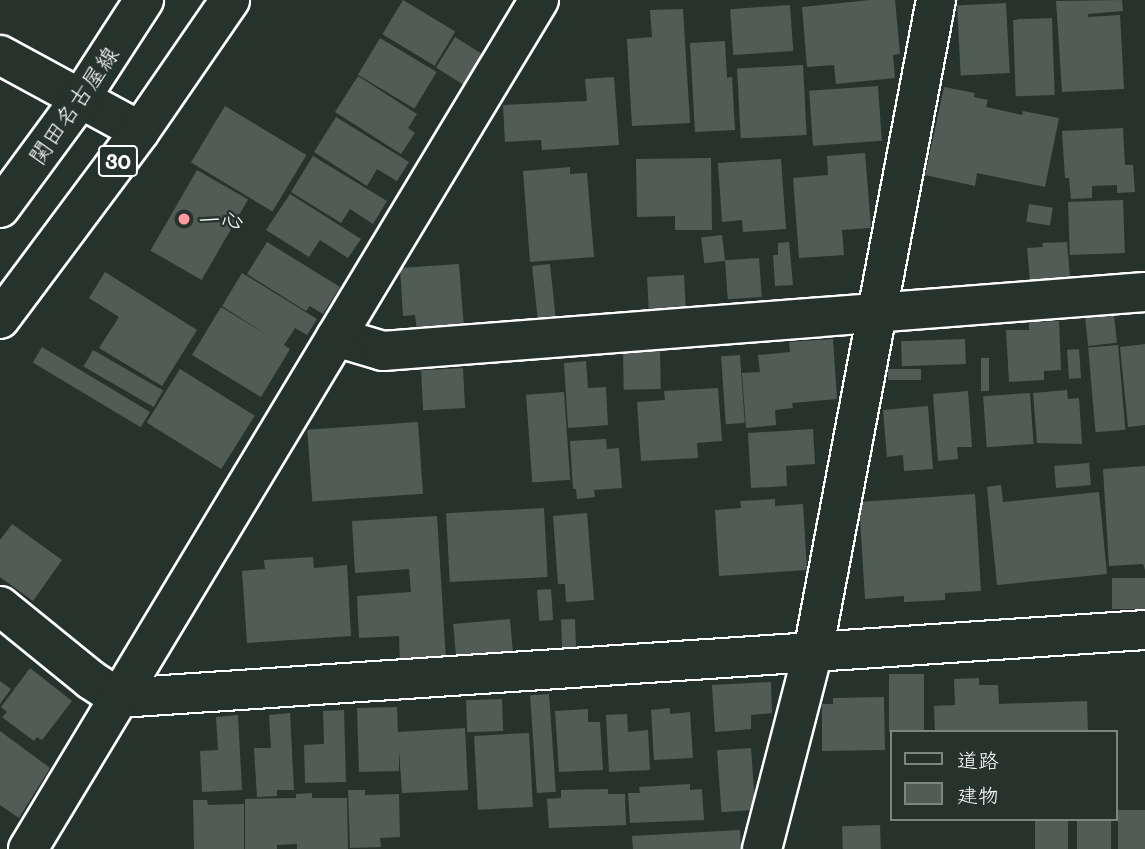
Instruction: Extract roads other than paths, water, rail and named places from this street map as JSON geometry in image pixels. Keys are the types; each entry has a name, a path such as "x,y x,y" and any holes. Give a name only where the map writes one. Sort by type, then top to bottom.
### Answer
{"street":[{"name":"関田名古屋線","path":"0,208 80,99 144,0"},
{"name":"30","path":"0,318 141,131 230,0"},
{"path":"28,849 539,0"},
{"path":"762,849 813,652 936,0"},
{"path":"0,55 141,131"},
{"path":"336,337 383,351 1145,292"},
{"path":"0,606 91,680 119,698 1145,630"}],"place":[{"name":"一心","path":"184,219"}]}
